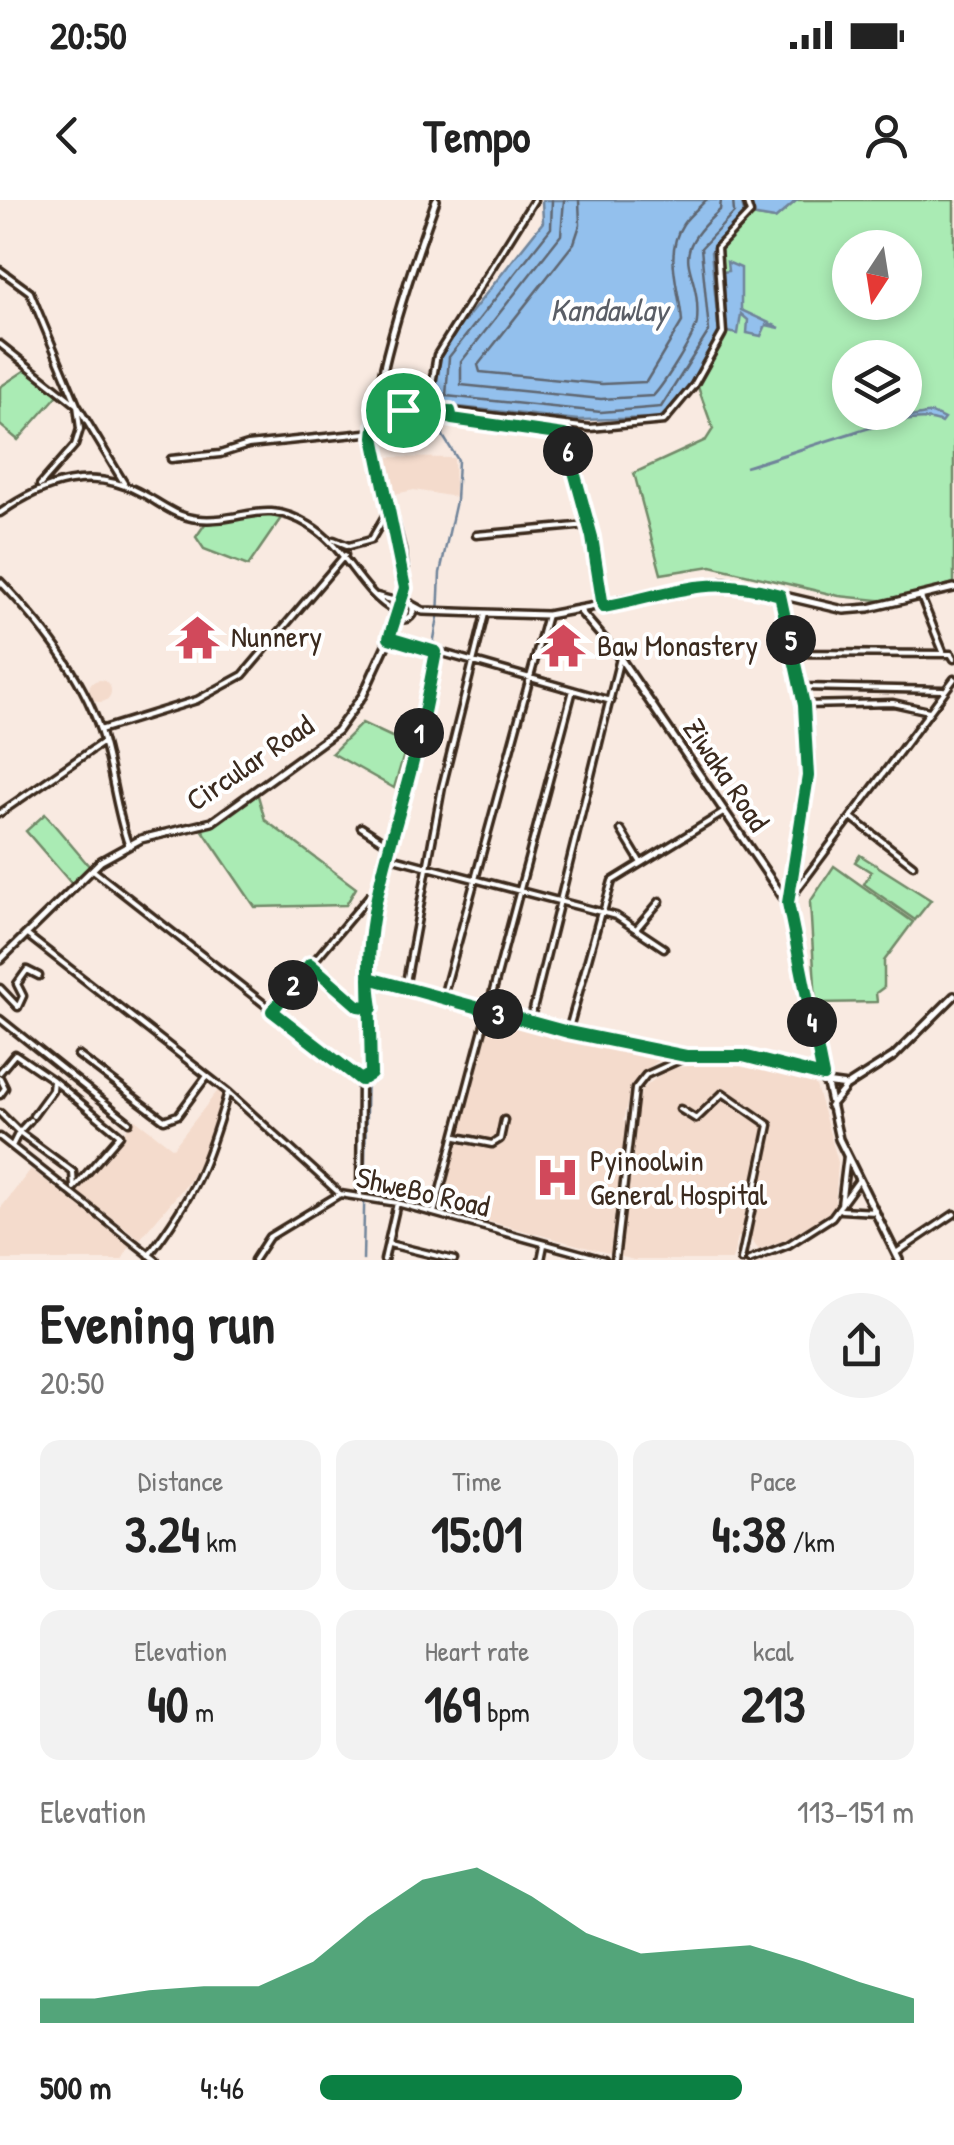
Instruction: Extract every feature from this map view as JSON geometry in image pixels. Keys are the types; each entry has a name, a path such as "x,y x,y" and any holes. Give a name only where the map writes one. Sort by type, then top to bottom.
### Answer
{"street":[{"path":"408,617 412,605 405,588 375,432 376,417 414,263 436,200"},
{"path":"428,407 437,355 534,200"},
{"path":"376,417 428,407 601,428 664,421 694,384 723,334 717,248 750,213 746,200"},
{"path":"0,270 30,292 77,405 128,487"},
{"path":"0,344 77,405 80,429 75,446 37,488 0,513"},
{"path":"450,411 452,419 564,435 588,525 603,607 593,623"},
{"path":"171,459 220,454 248,445 375,432"},
{"path":"37,488 78,480 106,480 128,487 175,514 213,519 268,509 288,514 349,546 371,540 390,508"},
{"path":"476,535 588,525"},
{"path":"332,539 377,596 395,613 408,617"},
{"path":"100,730 197,700 242,675 345,555"},
{"path":"0,580 61,656 100,730 128,844"},
{"path":"390,635 408,617 424,611 547,616 581,612 704,582 725,582 844,610 954,588"},
{"path":"390,635 405,588"},
{"path":"780,595 804,705 807,793 788,903"},
{"path":"377,596 424,611"},
{"path":"921,596 944,654"},
{"name":"Ziwaka Road","path":"581,612 620,658 722,813 788,903 830,1106 847,1156 898,1256"},
{"path":"405,988 427,868 485,614"},
{"path":"442,998 547,616"},
{"path":"390,635 433,651 611,701"},
{"name":"Circular Road","path":"0,960 92,869 128,844 212,822 337,731 363,695 390,635"},
{"path":"365,1196 364,1078 372,915 410,772 433,651"},
{"path":"794,653 944,654 954,659"},
{"path":"530,1022 620,658"},
{"path":"788,903 954,679"},
{"path":"801,686 943,690"},
{"path":"434,1213 572,690"},
{"path":"804,705 893,703 929,711"},
{"path":"0,813 102,742"},
{"path":"568,1032 612,882 722,813"},
{"path":"851,818 913,865"},
{"path":"361,827 389,844"},
{"path":"621,830 641,863"},
{"path":"386,856 602,912 637,928 664,948"},
{"path":"92,869 364,1078"},
{"path":"272,1011 369,896"},
{"path":"637,928 660,901"},
{"path":"27,936 228,1092 340,1194"},
{"path":"310,964 368,1008"},
{"path":"0,988 18,1007 22,996 17,984 27,970 38,976"},
{"path":"369,978 568,1032 686,1056 743,1056 847,1086"},
{"path":"830,1106 847,1086 894,1056 954,996"},
{"path":"0,1019 130,1122"},
{"path":"0,1095 4,1088 0,1075 15,1054 120,1135 74,1188"},
{"path":"78,1055 164,1120 178,1116 207,1076"},
{"path":"614,1260 635,1089 646,1075 686,1056"},
{"path":"12,1146 52,1090 52,1080"},
{"path":"149,1255 191,1198 206,1167 228,1092"},
{"path":"680,1109 696,1119 722,1094 769,1125 742,1260"},
{"path":"0,1113 73,1172 73,1195"},
{"path":"456,1136 492,1144 500,1140 504,1120"},
{"path":"0,1137 156,1260"},
{"path":"840,1210 847,1156"},
{"path":"750,1260 788,1246 840,1210 859,1179"},
{"name":"ShweBo Road","path":"254,1260 269,1236 340,1194 397,1203 604,1260"},
{"path":"384,1260 397,1203"},
{"path":"840,1210 878,1212"},
{"path":"898,1256 954,1214"},
{"path":"388,1244 454,1260"},
{"path":"541,1260 544,1245"}],"shaded area":[{"path":"382,457 454,458 455,497 414,490 390,495"},
{"path":"96,680 104,680 111,691 104,702 96,702 89,695 89,687"},
{"path":"492,1017 663,1057 640,1075 630,1092 623,1121 632,1124 642,1089 668,1069 712,1062 814,1079 838,1162 835,1208 799,1234 759,1250 751,1240 738,1237 732,1260 634,1260 439,1208"},
{"path":"219,1089 224,1093 209,1143 190,1180 140,1239 76,1191 135,1119 173,1148"},
{"path":"31,1169 130,1246 122,1260 0,1260 0,1209"}],"green space":[{"path":"797,200 954,200 954,583 887,601 839,596 711,566 661,574 634,473 706,440 713,429 698,387 726,337 719,250 751,215 775,219"},
{"path":"27,369 58,395 18,440 0,425 0,387"},
{"path":"262,514 281,518 248,566 204,549 196,537 205,524"},
{"path":"362,723 407,744 394,788 332,753"},
{"path":"257,792 265,820 356,888 346,905 255,907 202,829"},
{"path":"45,814 90,867 71,883 26,831"},
{"path":"860,855 931,900 915,920 864,884 871,872 855,862"},
{"path":"834,866 913,922 884,961 884,987 876,993 877,1002 816,1003 810,902"}],"water":[{"name":"Kandawlay","path":"542,200 741,200 745,216 711,252 719,335 685,393 660,418 578,420 431,404 439,353 543,222"},
{"path":"750,200 797,200 775,219 751,215"},
{"path":"727,262 741,268 741,310 780,328 766,325 761,336 747,333 748,320 741,314 738,334 727,332 723,272 728,271"},
{"path":"932,413 944,419 941,423 922,419 922,415"},
{"path":"860,430 865,430 764,462 745,467"}],"waterway":[{"path":"363,1260 368,1013 362,965 367,907 420,717 438,617 440,573 456,501 458,460 443,436 443,406"}],"place":[{"name":"Nunnery","path":"198,637"},
{"name":"Baw Monastery","path":"564,646"},
{"name":"Pyinoolwin General Hospital","path":"557,1178"}],"route":[{"path":"403,410 376,417 374,437 405,588 402,601 395,608 389,638 436,652 410,772 372,915 368,971 369,990 372,1008 358,1006 310,964 272,1011 361,1080 371,1074 372,1008 369,978 568,1032 686,1056 743,1056 823,1076 788,903 806,810 808,776 804,705 780,595 725,582 704,582 603,607 592,537 564,435 452,419 450,411 428,407 403,410"}]}
